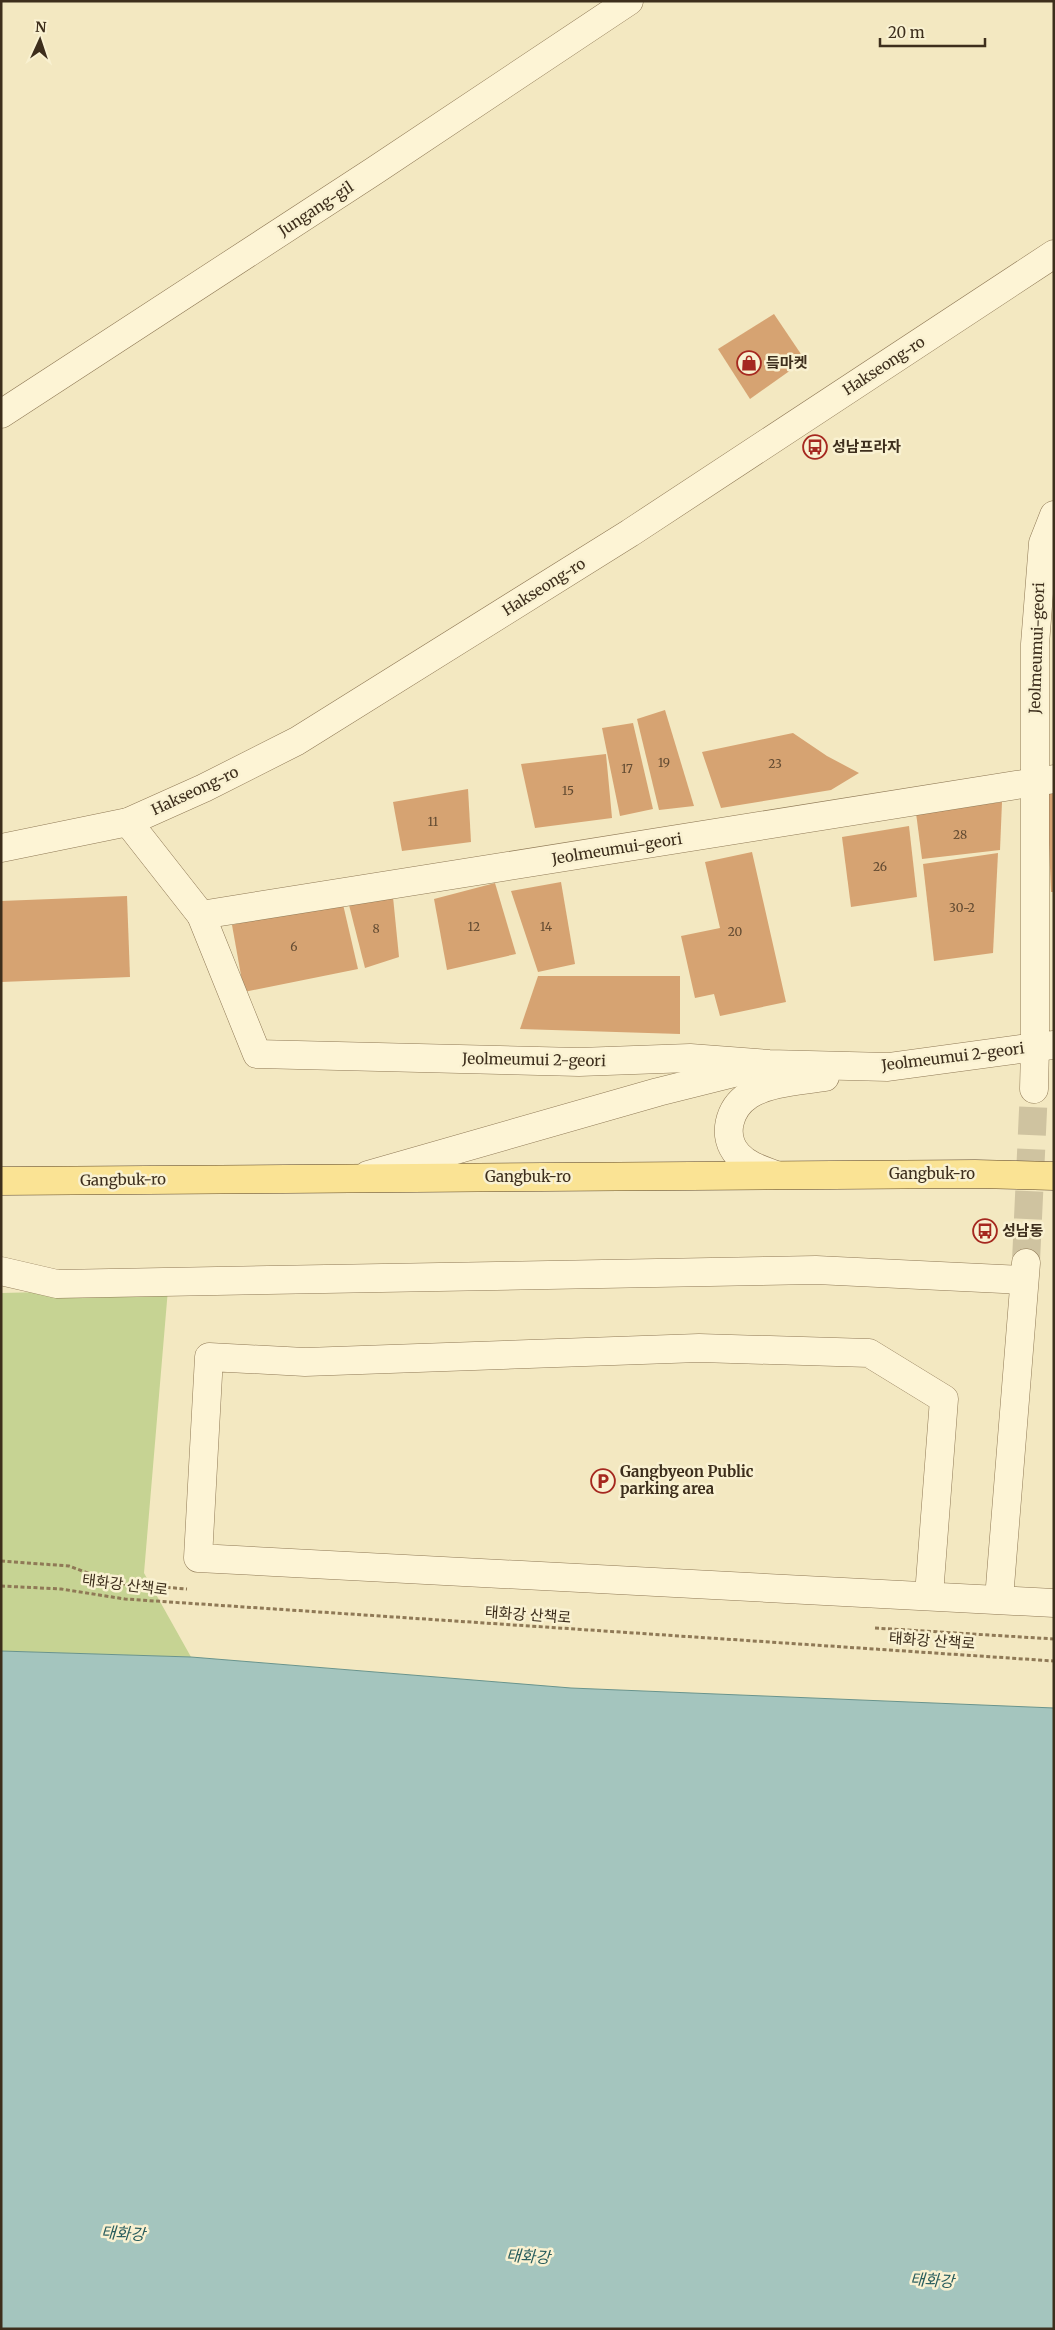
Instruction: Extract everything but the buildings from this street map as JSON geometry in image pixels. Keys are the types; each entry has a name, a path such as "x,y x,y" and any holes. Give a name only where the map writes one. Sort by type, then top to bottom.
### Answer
{"main road":[{"name":"Gangbuk-ro","path":"1,1181 975,1174 1054,1176"}],"street":[{"name":"Jungang-gil","path":"1,414 374,171 629,1"},
{"name":"Hakseong-ro","path":"1,848 128,822 204,788 297,742 630,533 1054,254"},
{"name":"Jeolmeumui-geori","path":"1044,1046 1044,781 1035,644 1043,543 1054,515"},
{"name":"Jeolmeumui-geori","path":"201,915 1044,781"},
{"name":"Jeolmeumui 2-geori","path":"128,822 201,915 257,1054 579,1062 690,1058 769,1064 888,1067 1044,1046 1034,1089"},
{"path":"359,1177 658,1092 769,1064"},
{"path":"776,1175 754,1167 738,1156 729,1139 729,1124 735,1107 750,1095 772,1086 888,1067"},
{"path":"1,1271 57,1284 816,1270 1025,1270 999,1599"},
{"path":"929,1595 944,1399 869,1353 698,1348 305,1362 209,1357 198,1558 1054,1603"}],"path":[{"name":"태화강 산책로","path":"1,1586 61,1589 125,1600 1054,1661"}],"green space":[{"path":"168,1289 144,1573 191,1657 1,1651 1,1293"}],"water":[{"name":"태화강","path":"1,1651 191,1657 571,1688 1054,1708 1054,2329 1,2329"}],"tunnel":[{"path":"1026,1261 1034,1089"}],"place":[{"name":"듴마켓","path":"749,363"},
{"name":"성남프라자","path":"815,447"},
{"name":"성남동","path":"985,1231"},
{"name":"Gangbyeon Public parking area","path":"603,1481"}]}
